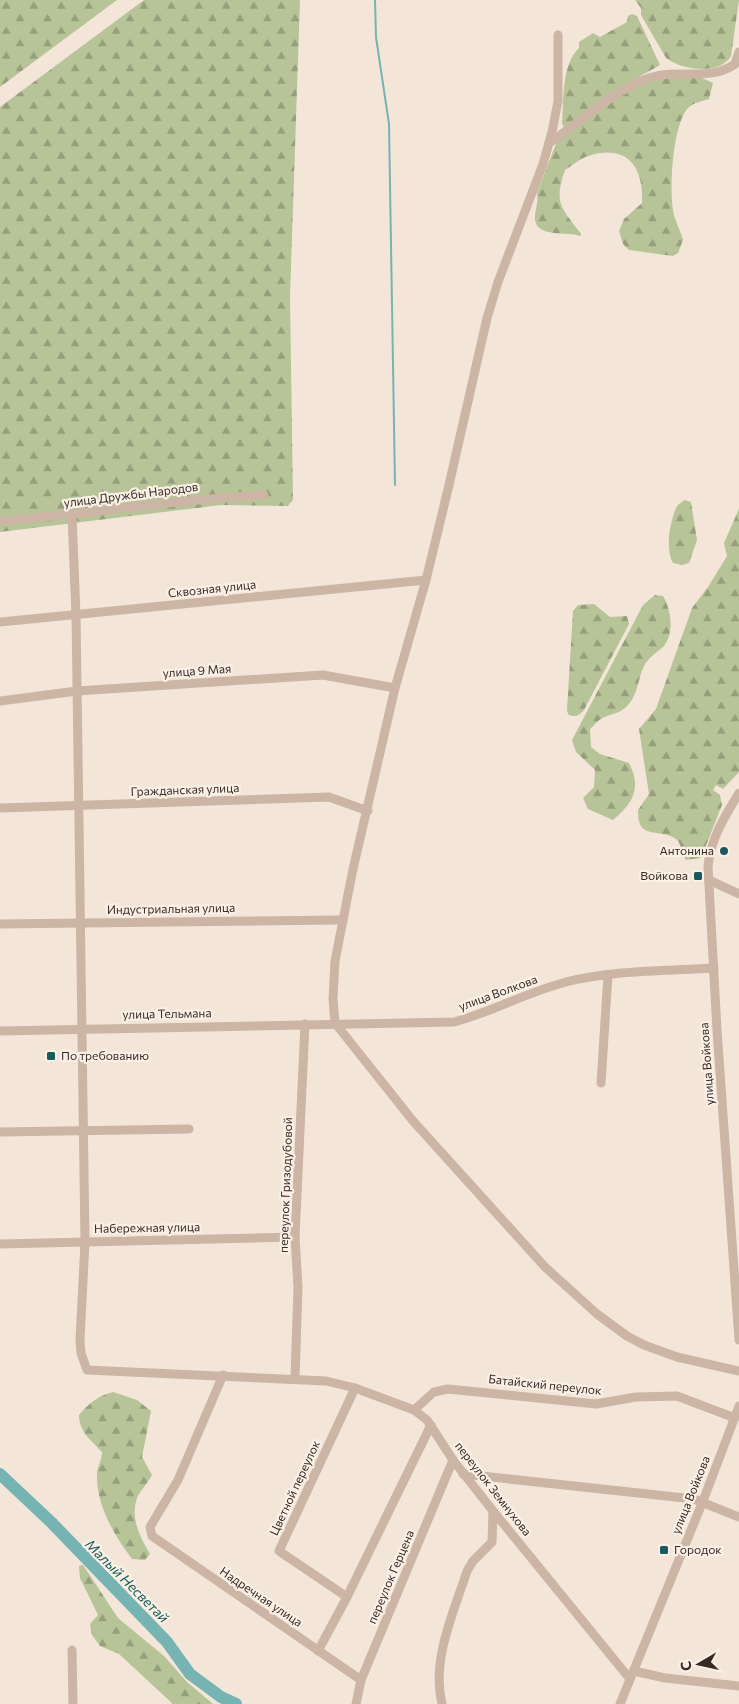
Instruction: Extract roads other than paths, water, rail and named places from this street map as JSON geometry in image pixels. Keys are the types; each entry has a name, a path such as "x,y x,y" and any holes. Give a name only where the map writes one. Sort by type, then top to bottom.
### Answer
{"street":[{"path":"558,35 558,101 549,143 504,264 487,318 426,580 395,688 335,961 335,1023 414,1121 545,1267 597,1314 627,1336 644,1345 677,1357 739,1372"},
{"path":"549,143 610,99 636,83 664,74 716,73 735,64 739,52"},
{"name":"улица Дружбы Народов","path":"0,521 72,515 221,497 264,495"},
{"path":"72,515 76,615 85,1242"},
{"name":"Сквозная улица","path":"0,622 426,580"},
{"name":"улица 9 Мая","path":"0,701 77,691 323,675 395,688"},
{"name":"улица Войкова","path":"739,793 713,843 709,861 714,968 739,1340"},
{"name":"Гражданская улица","path":"0,808 79,807 329,797 368,811"},
{"path":"709,880 739,894"},
{"name":"Индустриальная улица","path":"0,924 343,920"},
{"name":"улица Волкова","path":"335,1023 454,1022 476,1016 566,982 608,975 714,968"},
{"path":"601,1083 608,975"},
{"name":"улица Тельмана","path":"0,1031 335,1023"},
{"name":"переулок Гризодубовой","path":"295,1378 298,1287 295,1237 305,1024"},
{"path":"0,1132 189,1129"},
{"name":"Набережная улица","path":"0,1244 295,1237"},
{"name":"переулок Земнухова","path":"85,1242 80,1340 81,1353 87,1370 326,1380 355,1388 414,1410 431,1425 453,1460 493,1511 632,1675"},
{"name":"Надречная улица","path":"223,1375 178,1480 150,1531 155,1539 187,1562 361,1680"},
{"name":"Цветной переулок","path":"347,1597 279,1551 355,1388"},
{"name":"Батайский переулок","path":"414,1410 434,1392 448,1389 596,1404 636,1397 676,1396 736,1418"},
{"name":"улица Войкова","path":"620,1704 703,1501 739,1406"},
{"path":"318,1651 347,1597 431,1425"},
{"name":"переулок Герцена","path":"356,1704 361,1680 453,1460"},
{"path":"464,1474 703,1501 739,1517"},
{"path":"442,1704 439,1678 447,1634 467,1570 492,1542 493,1511"},
{"path":"72,1650 73,1704"},
{"path":"632,1675 739,1686"}],"waterway":[{"path":"375,0 376,37 389,124 395,485"},
{"name":"Малый Несветай","path":"0,1474 51,1522 167,1642 190,1674 221,1697 236,1704"}],"place":[{"name":"Антонина","path":"724,851"},
{"name":"Войкова","path":"698,876"},
{"name":"По требованию","path":"51,1056"},
{"name":"Городок","path":"664,1550"}]}
